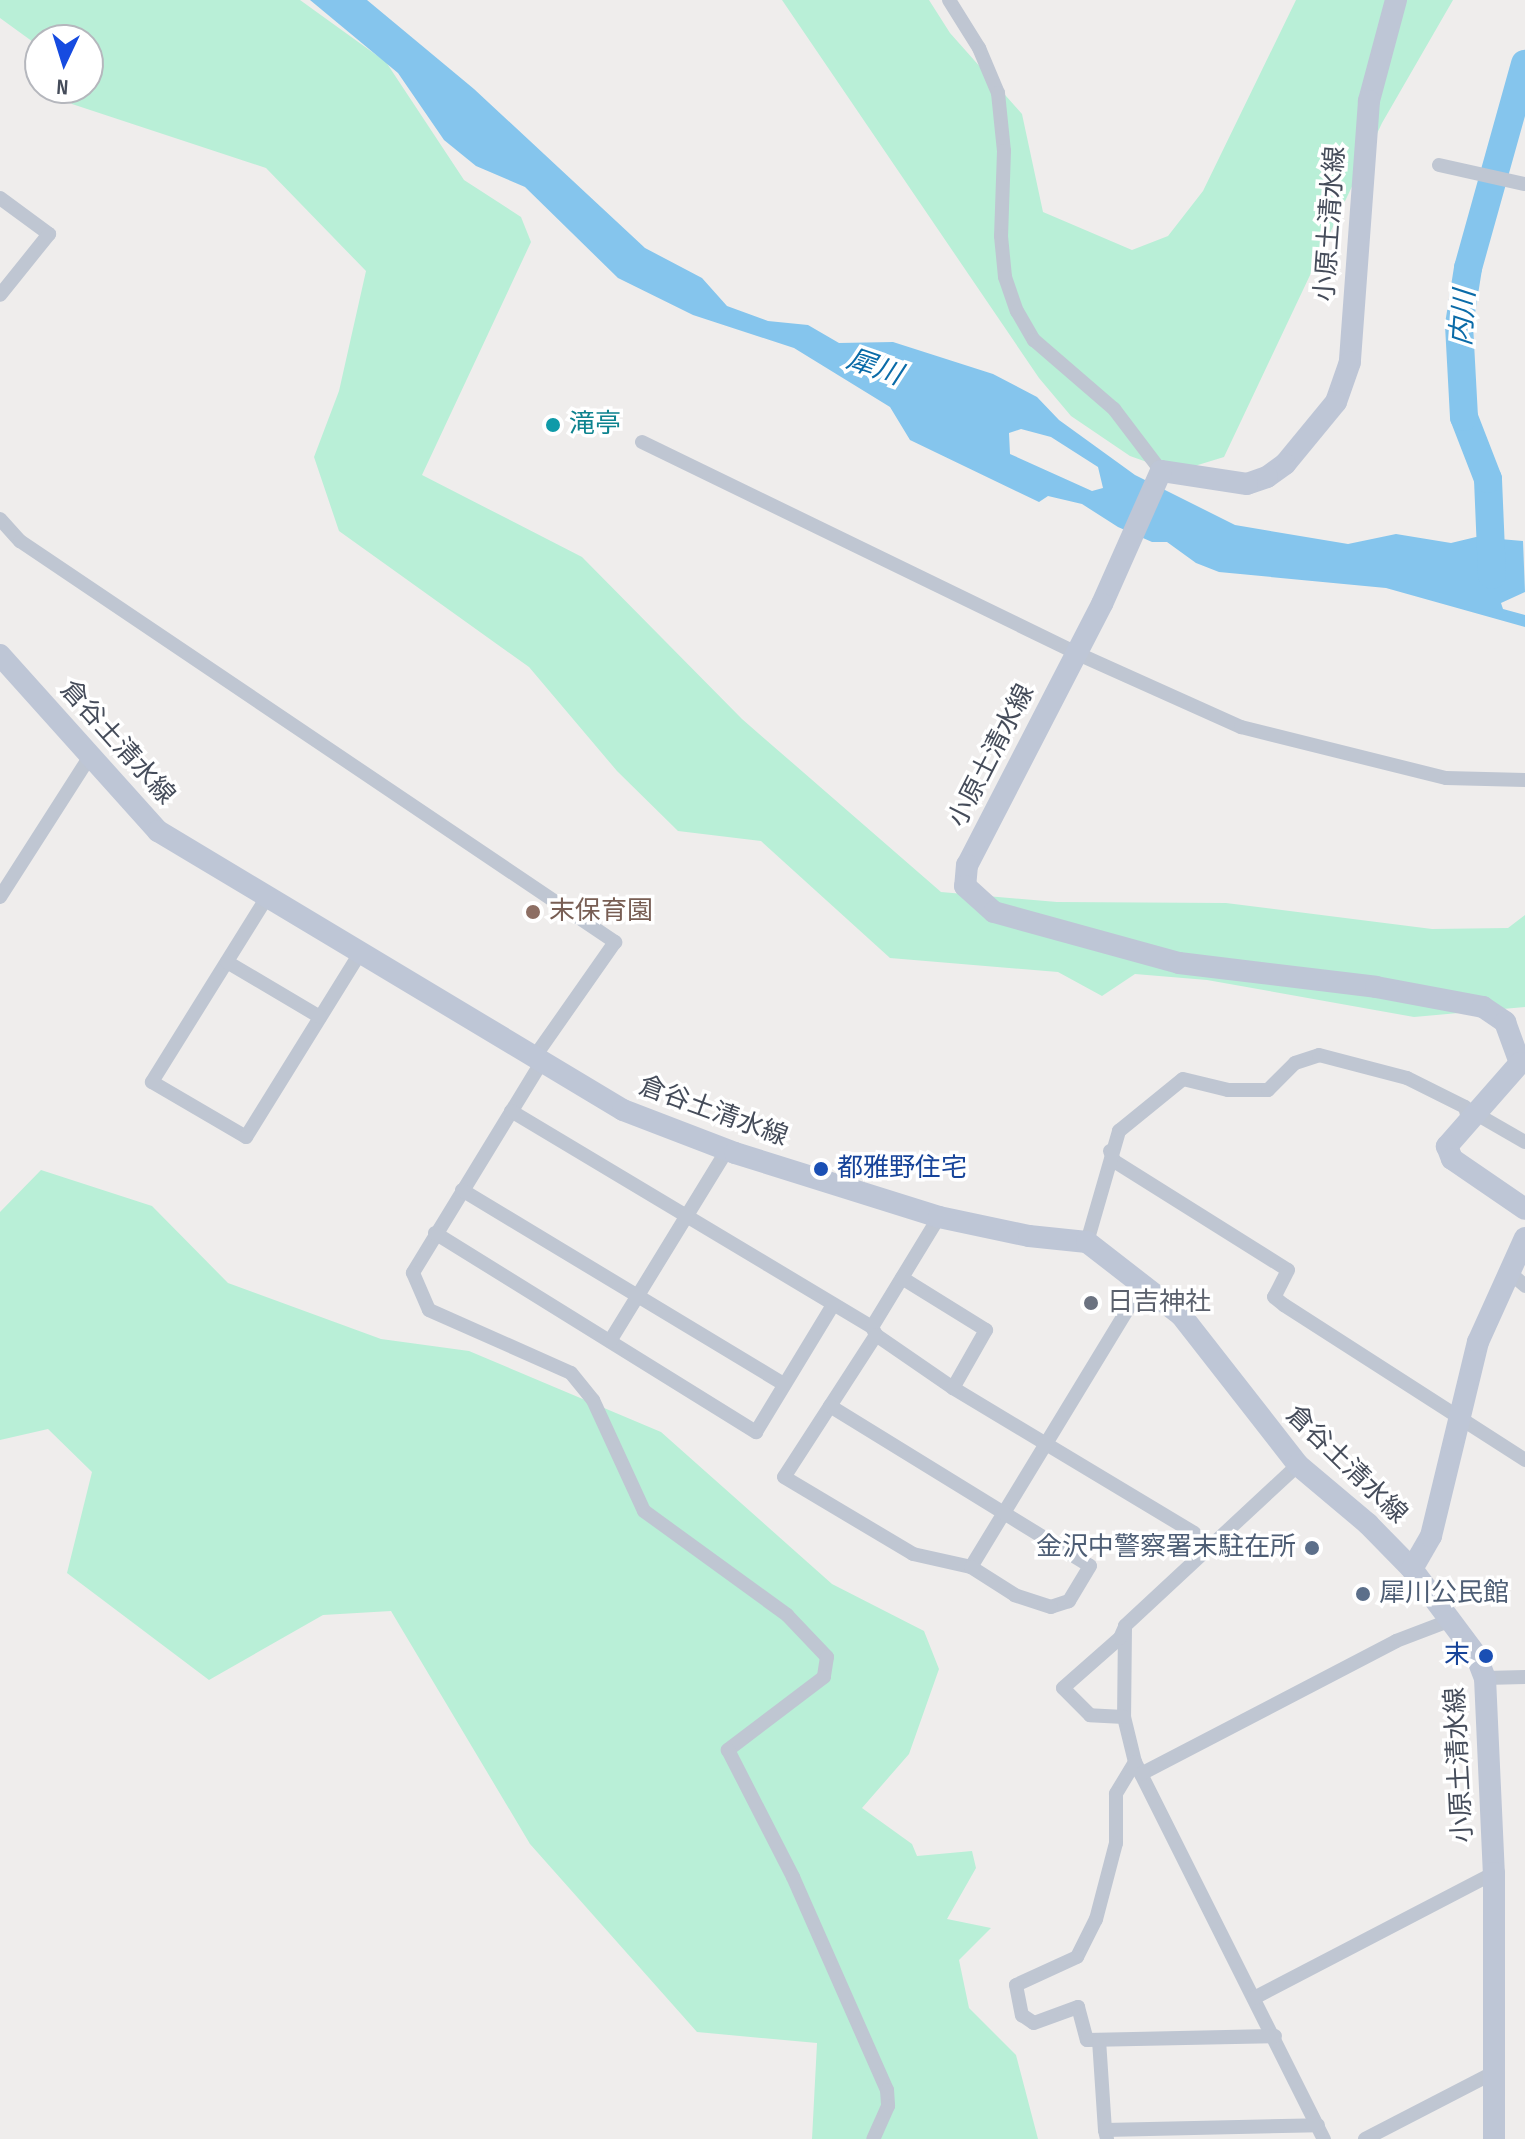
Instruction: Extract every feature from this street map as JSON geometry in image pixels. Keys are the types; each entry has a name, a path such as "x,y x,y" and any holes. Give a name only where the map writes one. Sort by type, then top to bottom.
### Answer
{"main road":[{"name":"小原土清水線","path":"1396,0 1369,101 1350,362 1336,402 1285,464 1267,477 1247,484 1160,474 1076,653 967,865 965,886 994,912 1179,963 1376,987 1483,1007 1505,1022 1520,1063 1447,1146 1452,1159 1525,1209"},
{"name":"倉谷土清水線","path":"0,655 158,831 623,1110 727,1150 939,1217 1029,1236 1087,1242 1144,1282 1181,1315 1298,1465 1368,1524 1412,1569"},
{"path":"1412,1569 1431,1536 1478,1342 1525,1238"},
{"name":"小原土清水線","path":"1412,1569 1451,1620 1485,1678 1494,1873 1494,2139"}],"street":[{"path":"949,0 979,48 998,93 1004,151 1001,236 1005,277 1017,311 1034,340 1114,409 1160,474"},
{"path":"1439,165 1525,184"},
{"path":"0,198 49,234 0,295"},
{"path":"642,442 1076,653 1276,739 1446,778 1525,780"},
{"path":"0,519 20,541 615,942 537,1061 511,1111 413,1273 429,1310 571,1373 593,1400 644,1511 787,1615 827,1657 824,1677 728,1750 793,1877 887,2090 888,2106 873,2139"},
{"path":"0,897 90,756"},
{"path":"267,897 152,1082 246,1137 360,953"},
{"path":"227,962 320,1017"},
{"path":"1087,1242 1110,1151 1119,1131 1183,1079 1228,1090 1268,1090 1295,1063 1319,1055 1407,1078 1465,1107 1473,1119 1525,1142"},
{"path":"511,1111 833,1305 953,1388 1194,1533 1207,1548"},
{"path":"610,1341 727,1150"},
{"path":"1110,1151 1114,1161 1288,1270 1274,1297 1284,1305 1525,1460"},
{"path":"462,1190 784,1384"},
{"path":"830,1406 1090,1566 1069,1601 1051,1607 971,1567 913,1554 784,1477 830,1406 939,1217"},
{"path":"435,1233 756,1432 833,1305"},
{"path":"1508,1271 1525,1286"},
{"path":"902,1278 986,1330 953,1388"},
{"path":"971,1567 1144,1282"},
{"path":"1124,1717 1090,1715 1063,1688 1120,1638 1125,1626 1298,1465"},
{"path":"1275,2036 1087,2040 1078,2007 1034,2023 1022,2015 1016,1985 1077,1957 1096,1919 1116,1843 1116,1794 1138,1768 1396,1641 1451,1620"},
{"path":"1099,2040 1106,2135 1321,2132 1138,1768 1124,1717 1125,1626"},
{"path":"1485,1678 1525,1677"},
{"path":"1254,1998 1494,1873"},
{"path":"1365,2139 1495,2072"}],"green space":[{"path":"0,0 300,0 386,62 464,180 521,217 531,242 422,475 582,557 742,719 941,892 1057,902 1226,903 1432,929 1508,928 1525,915 1525,1007 1414,1017 1207,980 1135,974 1102,996 1058,972 890,958 761,841 678,831 617,771 529,667 339,531 314,457 339,391 366,271 266,168 72,104 104,104 104,24 24,24 24,35 0,18"},
{"path":"782,0 929,0 950,33 1022,114 1043,212 1132,250 1168,236 1203,191 1296,0 1453,0 1382,123 1224,457 1175,472 1130,456 1071,416 1039,378"},
{"path":"41,1170 152,1206 228,1283 381,1339 469,1351 661,1432 832,1584 924,1631 939,1669 909,1754 862,1808 912,1844 917,1856 972,1851 976,1868 947,1919 991,1928 959,1960 969,2008 1016,2055 1038,2139 812,2139 817,2043 697,2032 530,1844 391,1611 323,1615 209,1680 67,1573 92,1472 48,1429 0,1440 0,1212"}],"water":[{"name":"犀川","path":"310,0 367,0 474,89 645,248 702,278 727,306 768,321 808,325 839,343 893,342 993,374 1037,397 1059,420 1135,475 1235,525 1348,544 1396,534 1451,543 1476,537 1523,541 1525,592 1501,603 1503,609 1525,615 1525,627 1386,588 1219,572 1196,563 1167,542 1152,542 1118,527 1082,504 1048,496 1039,502 910,440 890,407 794,348 693,315 618,278 525,187 476,166 444,140 398,73","holes":["1021,429 1051,437 1098,467 1103,488 1092,491 1010,454 1009,433"]}],"waterway":[{"name":"内川","path":"1492,575 1488,479 1464,417 1459,325 1468,268 1525,64"}],"place":[{"name":"滝亭","path":"553,425"},
{"name":"末保育園","path":"533,912"},
{"name":"都雅野住宅","path":"821,1169"},
{"name":"日吉神社","path":"1091,1303"},
{"name":"金沢中警察署末駐在所","path":"1312,1548"},
{"name":"犀川公民館","path":"1363,1594"},
{"name":"末","path":"1486,1656"}]}
